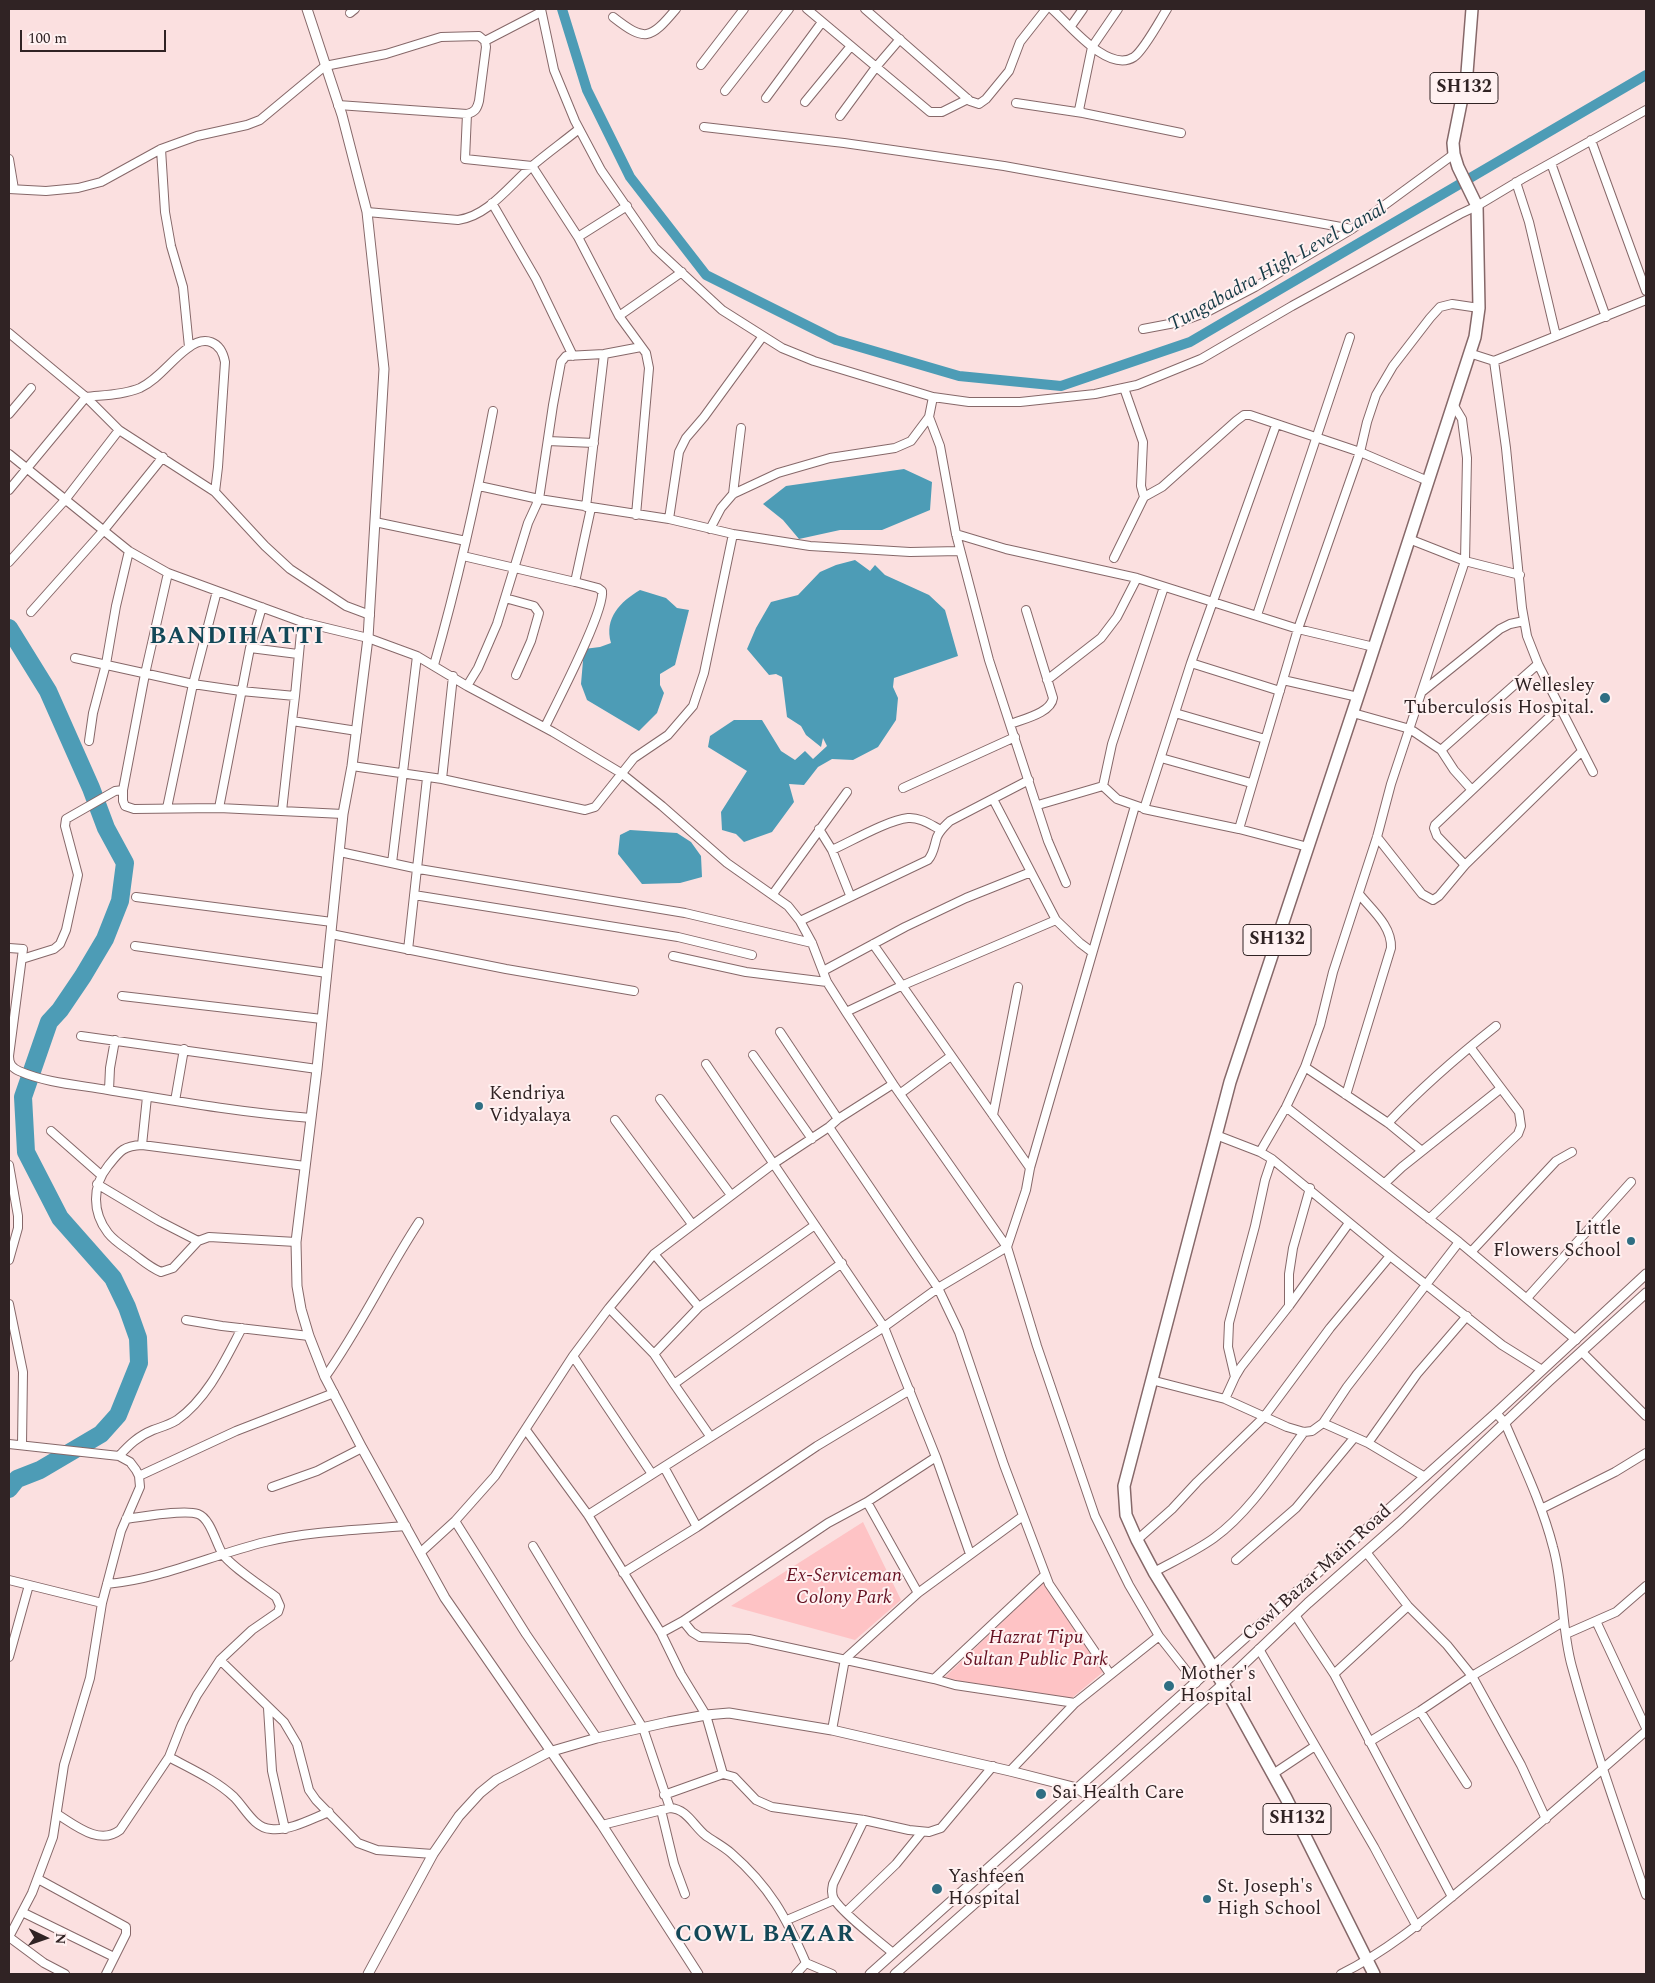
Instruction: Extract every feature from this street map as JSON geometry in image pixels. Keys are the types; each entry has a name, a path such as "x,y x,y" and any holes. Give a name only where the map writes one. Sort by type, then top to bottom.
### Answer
{"main road":[{"name":"SH132","path":"1374,1974 1273,1774 1223,1684 1154,1572 1137,1540 1126,1515 1124,1486 1230,1082 1358,698 1474,337 1479,308 1476,203 1454,154 1454,134 1467,73 1472,9"}],"street":[{"path":"307,9 338,105 366,212 384,369 368,638 357,731 343,814 312,1118 296,1242 297,1286 301,1309 325,1377 445,1598 602,1826 698,1974"},
{"path":"613,17 632,32 642,35 652,33 676,9"},
{"path":"701,65 744,9"},
{"path":"725,91 788,9"},
{"path":"807,9 930,112 942,112 968,99"},
{"path":"865,9 968,99 979,104 986,99 1009,70 1020,42 1046,9"},
{"path":"1052,9 1092,47 1108,57 1118,59 1134,57 1141,50 1167,9"},
{"path":"1071,26 1083,9"},
{"path":"1083,113 1079,110 1092,47 1118,9"},
{"path":"485,40 541,10 554,70 580,129 602,170 656,248 722,310 782,348 814,361 933,397 969,402 1020,402 1096,394 1137,386 1201,359 1292,306 1460,214 1476,203 1646,110"},
{"path":"766,98 822,22"},
{"path":"9,159 11,189 46,191 78,188 101,182 161,149 197,136 247,125 260,120 325,66 386,54 441,37 478,36 485,40"},
{"path":"840,116 876,67 900,39"},
{"path":"338,105 473,113 477,109 479,101 486,47 485,40"},
{"path":"805,102 851,46"},
{"path":"1016,103 1083,113 1181,133"},
{"path":"466,114 465,159 532,166"},
{"path":"704,127 844,143 1004,166 1352,228"},
{"path":"366,212 458,220 477,215 532,166 580,129"},
{"path":"1591,140 1646,291"},
{"path":"161,149 165,212 171,246 183,287 189,347"},
{"path":"1142,329 1180,322 1207,312 1255,287 1352,228 1454,154"},
{"path":"1551,163 1606,316"},
{"path":"532,166 578,236 619,316 648,359 649,368 640,451 636,515"},
{"path":"1516,182 1529,222 1556,336"},
{"path":"492,203 536,279 574,356"},
{"path":"578,236 627,206"},
{"path":"619,316 682,272"},
{"path":"1469,353 1494,362 1646,300"},
{"path":"1239,829 1251,783 1298,629 1360,452 1376,395 1393,366 1440,307 1452,304 1479,308"},
{"path":"9,333 86,397 120,430 215,492 265,546 290,569 346,606 370,616"},
{"path":"669,519 679,452 682,444 763,336"},
{"path":"1256,615 1350,337"},
{"path":"9,490 86,397 118,394 139,388 151,381 189,347 202,342 210,342 219,346 223,352 225,362 215,492"},
{"path":"468,686 490,642 528,523 539,499 562,362 566,356 604,354 641,347"},
{"path":"575,582 589,508 604,354"},
{"path":"1494,362 1527,636 1538,664 1592,772"},
{"path":"9,414 31,388"},
{"path":"1124,388 1143,442 1141,486 1144,496"},
{"path":"710,529 721,508 733,494 778,473 830,458 895,448 911,441 929,417 933,397"},
{"path":"1260,1152 1286,1107 1320,1025 1333,972 1377,837 1391,784 1465,561 1467,458 1462,418 1453,404"},
{"path":"434,665 463,556 493,411"},
{"path":"1114,558 1144,496 1162,487 1244,415 1250,415 1360,452 1428,481"},
{"path":"929,417 940,446 960,552 989,660 1048,841 1066,883"},
{"path":"1144,809 1191,663 1276,425"},
{"path":"733,494 741,428"},
{"path":"9,562 65,500 120,430"},
{"path":"548,441 594,443"},
{"path":"9,454 129,551 168,573 302,622 368,638 417,656 545,727 620,773 662,806 727,863 788,906 800,921 812,944 827,982 846,1012 893,1084 1007,1247 1037,1346 1095,1516 1129,1585 1158,1636 1196,1683"},
{"path":"31,612 104,530 163,457"},
{"path":"479,486 539,499 669,519 733,534 810,546 910,552 960,552"},
{"path":"375,522 466,542"},
{"path":"352,766 442,779 585,810 595,807 620,773 634,758 668,735 693,706 704,673 733,534"},
{"path":"956,534 1006,549 1137,578 1298,629 1374,647"},
{"path":"1409,539 1465,561 1520,575"},
{"path":"89,742 93,713 106,664 116,606 129,551"},
{"path":"463,556 575,582 598,588 602,591 603,598 589,634 545,727"},
{"path":"168,573 119,790 125,806 129,809 219,808 343,814"},
{"path":"1047,680 1101,638 1117,617 1137,578"},
{"path":"1103,786 1112,744 1164,587"},
{"path":"166,808 193,684 217,591"},
{"path":"505,598 534,606 539,613 532,641 516,675"},
{"path":"219,808 250,648 262,607"},
{"path":"1010,724 1049,707 1053,698 1026,610"},
{"path":"1423,691 1500,629 1510,624 1524,621"},
{"path":"282,811 302,622"},
{"path":"250,648 298,654"},
{"path":"392,863 417,656"},
{"path":"74,658 193,684 295,696"},
{"path":"1191,663 1280,691"},
{"path":"1441,750 1538,664"},
{"path":"442,779 453,676"},
{"path":"1283,680 1358,698"},
{"path":"1466,865 1437,836 1434,828 1471,789 1560,707"},
{"path":"1174,713 1265,739"},
{"path":"1352,713 1410,729 1441,750 1454,770 1471,789"},
{"path":"292,721 357,731"},
{"path":"903,788 1015,737"},
{"path":"1377,837 1422,894 1433,900 1581,752"},
{"path":"1160,758 1251,783"},
{"path":"408,950 427,778"},
{"path":"800,921 928,860 933,853 936,839 950,820 1029,780"},
{"path":"1038,806 1103,786"},
{"path":"1103,786 1117,799 1144,809 1239,829 1308,847"},
{"path":"22,959 54,949 60,944 66,930 78,875 64,823 71,816 119,790"},
{"path":"773,894 847,792"},
{"path":"992,799 1056,920 1092,952"},
{"path":"588,1515 884,1327 938,1288 1007,1247 1026,1190 1030,1168 1135,806"},
{"path":"832,850 894,822 909,818 922,820 941,830"},
{"path":"819,829 832,850 850,896"},
{"path":"340,852 418,869 685,913 812,944"},
{"path":"823,971 966,898 1031,872"},
{"path":"1346,1095 1391,948 1392,938 1388,930 1359,894"},
{"path":"414,895 678,937 752,955"},
{"path":"136,896 332,922"},
{"path":"846,1012 1056,920"},
{"path":"331,934 634,991"},
{"path":"873,944 1030,1168"},
{"path":"136,946 327,973"},
{"path":"9,948 22,949 9,1056 9,1062 13,1069 49,1080 147,1097 312,1118"},
{"path":"673,956 746,972 827,982"},
{"path":"993,1115 1018,987"},
{"path":"122,996 322,1019"},
{"path":"1388,1123 1415,1094 1496,1026"},
{"path":"780,1032 838,1119"},
{"path":"81,1036 317,1069"},
{"path":"109,1090 110,1068 115,1040"},
{"path":"1429,1220 1518,1134 1521,1126 1519,1112 1470,1047"},
{"path":"175,1101 184,1049"},
{"path":"754,1055 812,1138"},
{"path":"900,1093 951,1056"},
{"path":"706,1064 884,1327 936,1457 970,1554"},
{"path":"1304,1067 1388,1123 1422,1152"},
{"path":"420,1553 455,1521 495,1476 573,1356 609,1308 654,1254 773,1164 893,1084"},
{"path":"1385,1183 1500,1089"},
{"path":"142,1145 147,1097"},
{"path":"660,1099 731,1195"},
{"path":"1286,1107 1459,1242 1576,1340"},
{"path":"615,1120 692,1224"},
{"path":"829,1127 938,1288 959,1332 1023,1516 1049,1584 1110,1674"},
{"path":"51,1130 101,1175"},
{"path":"1216,1135 1260,1152 1272,1159 1310,1188 1390,1256 1502,1344 1542,1370"},
{"path":"296,1242 218,1237 198,1241 173,1268 161,1272 109,1234 100,1218 96,1200 97,1184 101,1175 124,1148 142,1145 305,1166"},
{"path":"1471,1252 1556,1161 1572,1152"},
{"path":"1235,1377 1228,1347 1229,1323 1272,1159"},
{"path":"9,1165 18,1216 18,1228 9,1260"},
{"path":"1527,1298 1631,1182"},
{"path":"97,1184 152,1217 198,1241"},
{"path":"1289,1306 1293,1248 1310,1188"},
{"path":"325,1377 346,1348 385,1276 419,1222"},
{"path":"1225,1398 1235,1377 1349,1222"},
{"path":"654,1354 699,1307 815,1225"},
{"path":"1151,1380 1225,1398 1264,1417 1304,1432 1312,1431 1323,1423 1459,1242"},
{"path":"654,1254 699,1307"},
{"path":"1137,1540 1172,1509 1264,1417 1330,1328 1390,1256"},
{"path":"674,1384 842,1263"},
{"name":"Cowl Bazar Main Road","path":"870,1974 1496,1413 1646,1274"},
{"name":"Cowl Bazar Main Road","path":"895,1974 1223,1684 1295,1615 1366,1552 1646,1293"},
{"path":"9,1304 23,1372 22,1445"},
{"path":"609,1308 654,1354 710,1436"},
{"path":"1368,1443 1418,1374 1467,1316"},
{"path":"186,1320 309,1336"},
{"path":"118,1456 132,1442 154,1430 167,1426 189,1410 221,1367 242,1328"},
{"path":"1582,1352 1646,1416"},
{"path":"573,1356 652,1474"},
{"path":"623,1573 697,1527 816,1446 910,1390"},
{"path":"139,1476 236,1431 334,1393"},
{"path":"1496,1413 1505,1423 1541,1509 1554,1548 1563,1622 1571,1665 1603,1769 1646,1895"},
{"path":"1323,1423 1368,1443 1425,1477"},
{"path":"526,1430 588,1515 661,1633 681,1674 706,1715 723,1774"},
{"path":"1154,1572 1214,1538 1239,1515 1270,1479 1304,1432"},
{"path":"1236,1560 1296,1508 1354,1438"},
{"path":"9,1444 96,1452 118,1456 130,1462 139,1476 140,1487 126,1519 102,1603 90,1678 64,1765 53,1837 38,1879 9,1937 44,1963 65,1974"},
{"path":"272,1487 317,1470 362,1448"},
{"path":"1541,1509 1615,1472 1646,1453"},
{"path":"661,1633 683,1621 828,1523 867,1502 936,1457"},
{"path":"664,1467 697,1527"},
{"path":"867,1502 918,1593"},
{"path":"57,1814 93,1835 112,1836 120,1830 169,1757 182,1724 220,1660 252,1630 278,1612 280,1606 276,1597 222,1554 208,1524 202,1516 184,1513 126,1519"},
{"path":"832,1730 846,1659 918,1593 1023,1516"},
{"path":"455,1521 526,1634 597,1738"},
{"path":"107,1584 128,1582 179,1570 222,1554 267,1542 329,1532 406,1526"},
{"path":"533,1546 643,1728 664,1795 670,1808"},
{"path":"1366,1552 1408,1606 1447,1645 1472,1676 1521,1765 1546,1819"},
{"path":"934,1679 1045,1575"},
{"path":"9,1580 102,1603"},
{"path":"9,1657 29,1585"},
{"path":"1566,1634 1616,1612 1646,1586"},
{"path":"1334,1674 1408,1606"},
{"path":"1295,1615 1334,1674 1452,1897"},
{"path":"683,1621 692,1632 700,1637 749,1639 846,1659 955,1685 1075,1704"},
{"path":"1341,1974 1367,1961 1417,1927 1546,1819 1646,1729 1596,1621"},
{"path":"1369,1742 1472,1676 1563,1622"},
{"path":"1010,1770 1075,1704 1158,1636"},
{"path":"1259,1649 1374,1847 1417,1927"},
{"path":"220,1660 291,1731 297,1744 309,1790 316,1800 358,1843 364,1847 376,1850 433,1854"},
{"path":"268,1708 272,1771 284,1829"},
{"path":"1420,1711 1467,1784"},
{"path":"368,1974 433,1854 459,1816 480,1793 496,1780 550,1752 597,1738 706,1715 729,1713 832,1730 1010,1770 1077,1788 1092,1799"},
{"path":"1273,1774 1315,1746"},
{"path":"169,1757 226,1789 260,1826 269,1829 284,1829 329,1812"},
{"path":"664,1795 723,1774 734,1777 756,1800 772,1807 864,1820 929,1832 940,1828 993,1766"},
{"path":"602,1826 661,1810 677,1808 707,1836 736,1858 771,1895 787,1920 806,1963 832,1974"},
{"path":"661,1810 674,1864 685,1894"},
{"path":"864,1820 833,1884 832,1893 834,1900 893,1954"},
{"path":"846,1912 896,1864 922,1832"},
{"path":"38,1879 126,1927 126,1934 106,1974"},
{"path":"787,1920 834,1900"},
{"path":"22,1912 114,1957"},
{"path":"796,1974 806,1963"}],"green space":[{"name":"Ex-Serviceman Colony Park","path":"863,1522 901,1600 855,1640 731,1606"},
{"name":"Hazrat Tipu Sultan Public Park","path":"1043,1583 1103,1672 1072,1698 959,1681 945,1677"}],"water":[{"path":"904,469 932,482 930,510 882,530 840,530 799,539 783,520 763,504 786,486"},
{"path":"855,560 870,571 875,565 885,575 929,595 945,610 958,656 894,678 893,687 898,698 896,720 878,747 853,760 832,759 818,767 804,785 789,784 794,802 772,832 744,842 736,834 722,830 721,812 747,771 708,747 710,736 734,720 762,720 781,751 795,760 805,751 813,759 827,746 823,738 821,747 806,735 801,726 787,717 782,677 776,674 769,675 747,649 756,628 771,602 798,595 820,572"},
{"path":"640,590 666,598 677,608 689,610 675,665 660,674 660,685 664,693 657,713 639,731 587,700 581,684 584,649 600,647 611,643 610,626 615,612 620,605"},
{"path":"630,830 677,833 691,842 701,856 702,877 680,883 642,884 618,854 620,835"}],"waterway":[{"name":"Tungabadra High Level Canal","path":"562,9 587,90 630,177 706,275 836,340 959,376 1061,386 1190,342 1646,75"},
{"path":"9,628 48,691 91,788 106,828 125,863 120,901 105,939 83,976 60,1010 49,1022 23,1097 26,1152 60,1218 113,1278 127,1307 138,1338 139,1363 118,1415 101,1434 40,1470 17,1479 9,1489"}],"place":[{"name":"Wellesley Tuberculosis Hospital.","path":"1605,698"},
{"name":"Kendriya Vidyalaya","path":"479,1106"},
{"name":"Little Flowers School","path":"1631,1241"},
{"name":"Mother's Hospital","path":"1169,1686"},
{"name":"Sai Health Care","path":"1041,1794"},
{"name":"Yashfeen Hospital","path":"937,1889"},
{"name":"St. Joseph's High School","path":"1207,1899"}],"district":[{"name":"BANDIHATTI","path":"237,638"},
{"name":"COWL BAZAR","path":"765,1936"}]}
